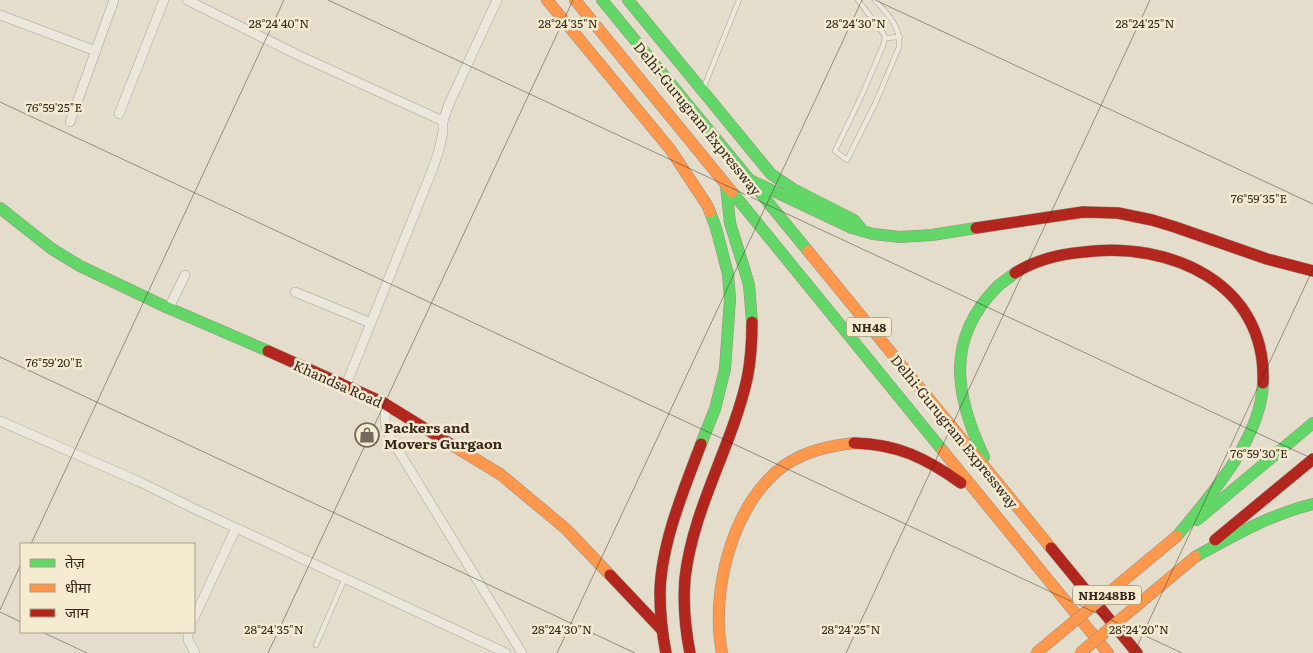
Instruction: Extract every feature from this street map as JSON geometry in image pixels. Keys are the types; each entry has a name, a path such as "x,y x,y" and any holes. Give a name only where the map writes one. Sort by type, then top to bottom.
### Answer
{"main road":[{"path":"547,0 670,149 707,205 716,228 728,274 730,299 725,369 715,409 679,504 663,564 660,591 662,630 666,653"},
{"name":"Delhi-Gurugram Expressway","path":"575,0 1108,653"},
{"name":"Delhi-Gurugram Expressway","path":"602,0 1137,653"},
{"path":"628,0 771,174 793,190 854,220 863,231"},
{"path":"748,179 834,221 874,234 900,237 932,235 1083,212 1107,212 1161,223 1276,262 1313,271"},
{"path":"690,653 686,635 684,600 686,568 694,536 742,394 752,341 751,305 746,275 730,224 726,186"},
{"name":"Khandsa Road","path":"0,208 46,244 80,266 169,308 346,385 386,405 500,474 566,529 662,630"},
{"path":"997,483 974,437 968,420 960,378 961,354 965,338 977,311 985,299 999,284 1014,273 1040,261 1060,255 1098,250 1129,251 1178,261 1204,272 1224,287 1236,300 1258,341 1264,374 1260,408 1249,437 1210,496 1178,536"},
{"path":"1178,536 1313,422"},
{"path":"722,653 718,634 718,617 724,572 740,522 758,491 767,480 789,462 829,446 858,443 891,447 918,457 944,470 981,498"},
{"path":"1195,557 1313,458"},
{"path":"1195,557 1248,529 1309,505"},
{"name":"NH248BB","path":"1036,653 1178,536"},
{"name":"NH248BB","path":"1080,653 1195,557"}],"street":[{"path":"70,122 114,0"},
{"path":"119,114 164,0"},
{"path":"187,0 300,56 444,121"},
{"path":"346,385 436,159 444,121 453,96 497,0"},
{"path":"0,14 96,51"},
{"path":"169,308 185,276"},
{"path":"296,292 371,323"},
{"path":"386,405 385,421 388,433 522,653"},
{"path":"0,421 125,475 506,653"},
{"path":"195,616 236,528"},
{"path":"188,633 188,640 195,653"}],"lane":[{"path":"702,90 738,0"},
{"path":"858,0 885,38 862,95 835,152 846,160 875,104 899,47 900,37 896,25 876,0"},
{"path":"885,38 900,37"},
{"path":"316,645 344,578"}],"traffic: fast":[{"path":"602,0 808,251"},
{"path":"628,0 771,174 793,189 854,220 863,231"},
{"path":"752,181 852,228 873,234 900,237 932,235 976,228"},
{"path":"726,186 730,223 749,285 752,322"},
{"path":"732,192 943,451"},
{"path":"0,208 52,249 80,266 166,307 268,351"},
{"path":"701,444 715,409 725,369 730,299 728,274 710,212"},
{"path":"984,457 966,412 960,369 962,348 969,327 980,307 997,287 1015,273"},
{"path":"1177,536 1219,484 1244,445 1254,425 1263,383"},
{"path":"1197,520 1313,423"},
{"path":"1195,557 1267,520 1313,504"}],"traffic: slow":[{"path":"547,0 670,149 710,212"},
{"path":"575,0 732,192"},
{"path":"808,251 1051,548"},
{"path":"722,653 719,629 719,604 723,577 729,550 751,502 767,481 793,460 818,450 854,443"},
{"path":"452,445 500,474 566,529 610,575"},
{"path":"943,451 1108,653"},
{"path":"1036,653 1177,536"},
{"path":"1080,653 1195,557"}],"traffic: jam":[{"path":"976,228 1083,212 1118,213 1152,220 1267,259 1313,271"},
{"path":"1015,273 1048,258 1084,252 1117,250 1149,254 1179,262 1207,276 1231,295 1249,319 1260,348 1263,383"},
{"path":"690,653 684,597 689,552 704,502 732,429 747,379 752,322"},
{"path":"268,351 382,402 452,445"},
{"path":"854,443 884,446 910,454 936,466 961,483"},
{"path":"666,653 660,600 664,555 674,517 701,444"},
{"path":"1215,540 1313,459"},
{"path":"1051,548 1137,653"},
{"path":"610,575 662,630"}],"place":[{"name":"Packers and Movers Gurgaon","path":"367,435"}]}
